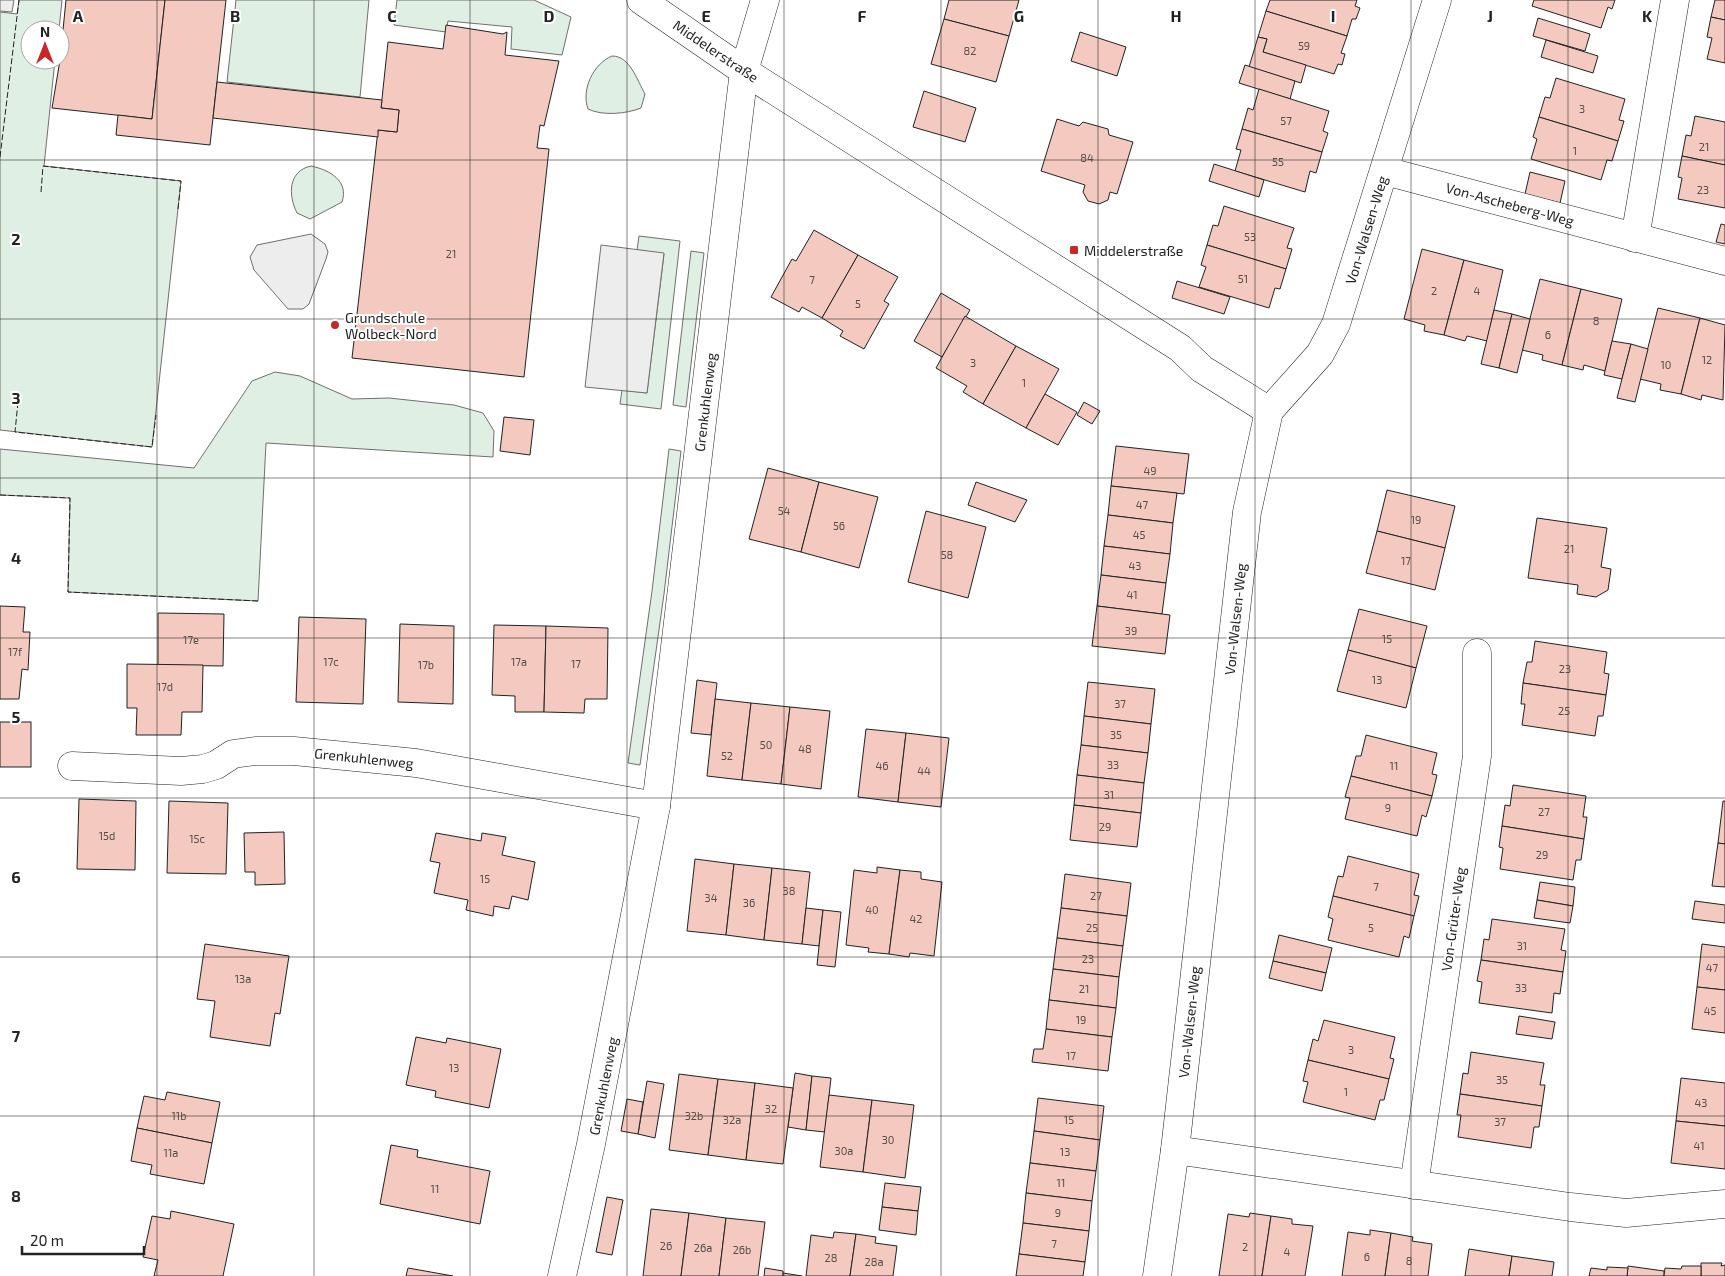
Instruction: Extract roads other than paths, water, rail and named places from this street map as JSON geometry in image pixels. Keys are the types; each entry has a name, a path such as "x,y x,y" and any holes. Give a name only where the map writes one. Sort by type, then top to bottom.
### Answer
{"street":[{"name":"Middelerstraße","path":"641,0 744,71 1180,348 1202,369 1269,411"},
{"name":"Grenkuhlenweg","path":"562,1276 592,1144 656,806 744,71 765,0"},
{"name":"Von-Walsen-Weg","path":"1157,1276 1175,1150 1247,512 1269,411 1320,354 1336,324 1438,0"},
{"path":"1635,238 1675,0"},
{"name":"Von-Ascheberg-Weg","path":"1385,171 1725,261"},
{"name":"Von-Grüter-Weg","path":"1414,1185 1477,756 1477,653"},
{"name":"Grenkuhlenweg","path":"72,766 181,771 203,769 216,765 233,754 255,751 294,751 416,762 550,785 656,806"},
{"path":"1175,1150 1570,1207 1626,1213 1725,1204"}],"place":[{"name":"Middelerstraße","path":"1074,250"},
{"name":"Grundschule Wolbeck-Nord","path":"335,325"}]}
